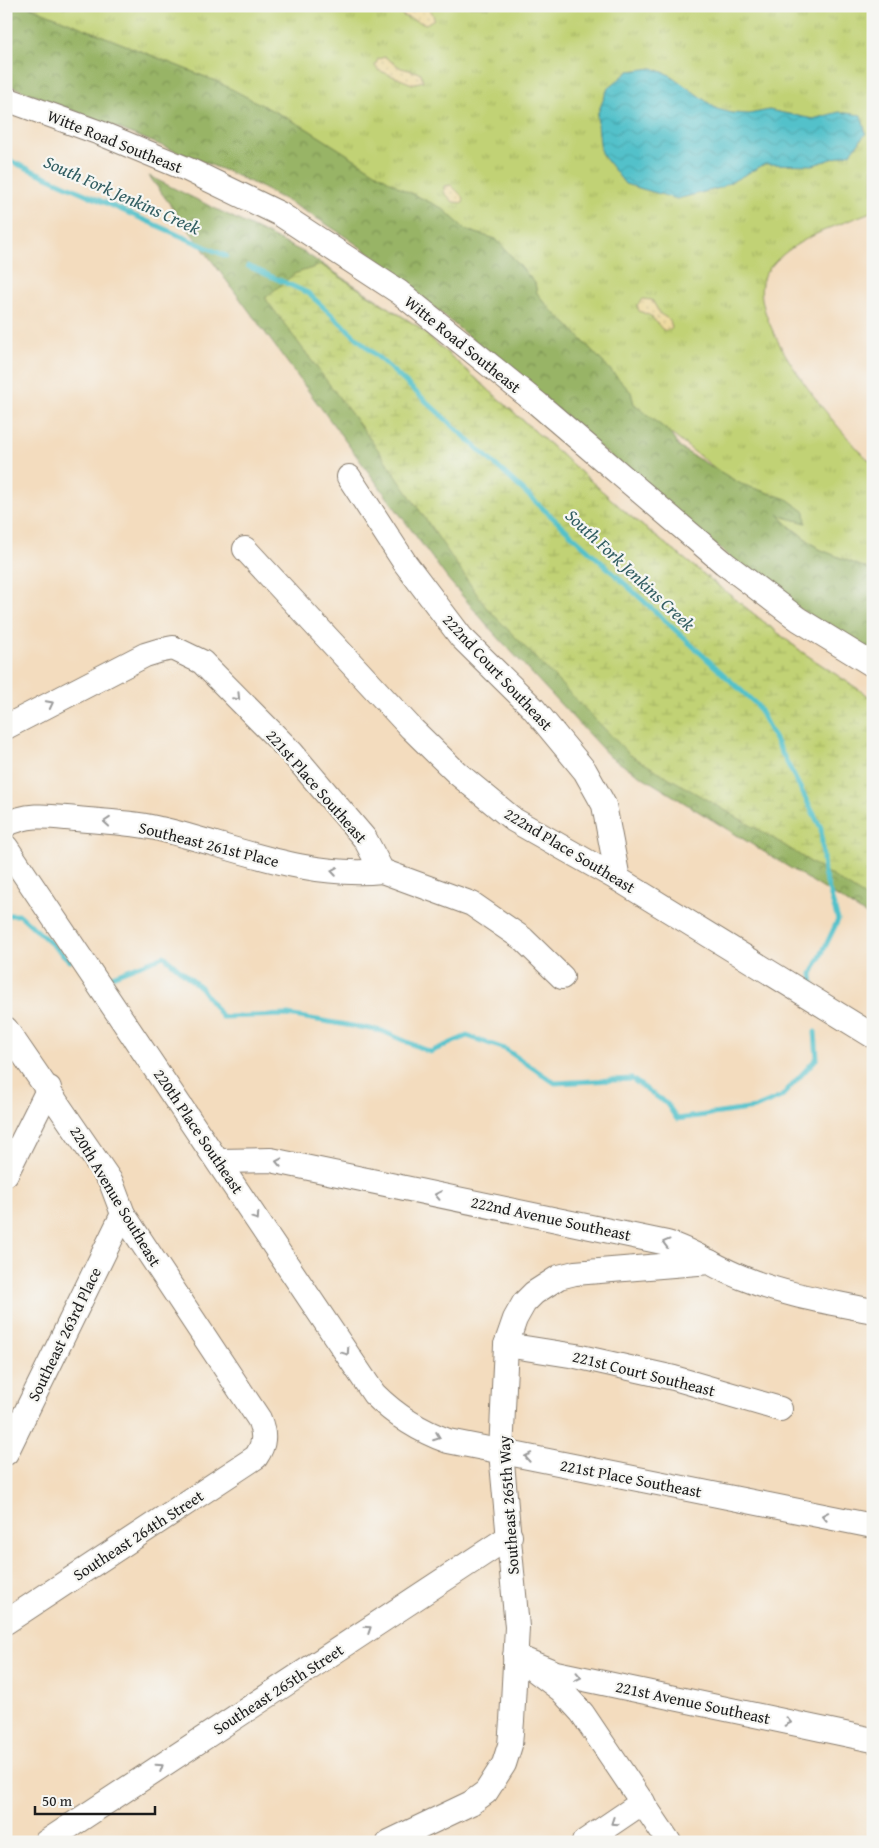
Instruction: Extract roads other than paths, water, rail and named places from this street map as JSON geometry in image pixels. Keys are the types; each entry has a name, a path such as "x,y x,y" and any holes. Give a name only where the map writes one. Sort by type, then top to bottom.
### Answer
{"street":[{"name":"Witte Road Southeast","path":"6,99 180,166 234,190 280,214 399,292 538,404 724,563 798,619 873,665"},
{"name":"222nd Court Southeast","path":"350,477 405,563 461,637 533,708 584,771 604,806 618,878"},
{"name":"222nd Place Southeast","path":"245,550 411,728 457,773 514,820 618,878 873,1036"},
{"name":"221st Place Southeast","path":"6,727 145,655 173,648 202,662 292,753 365,838 382,871"},
{"name":"Southeast 261st Place","path":"6,825 14,820 36,816 146,826 270,861 344,873 382,871"},
{"name":"220th Place Southeast","path":"6,847 374,1394 395,1412"},
{"path":"382,871 472,904 523,939 562,977"},
{"name":"220th Avenue Southeast","path":"6,1029 49,1088 111,1182 123,1214 259,1419 264,1431 263,1443"},
{"path":"6,1174 49,1088"},
{"name":"222nd Avenue Southeast","path":"219,1162 271,1160 667,1242 689,1250 742,1278 776,1290 873,1311"},
{"name":"Southeast 263rd Place","path":"6,1453 123,1214"},
{"name":"Southeast 265th Way","path":"389,1842 471,1803 486,1792 504,1764 510,1745 517,1627 501,1452 506,1345 515,1319 524,1303 544,1284 559,1277 710,1262"},
{"name":"221st Court Southeast","path":"506,1345 576,1356 674,1378 780,1409"},
{"name":"221st Place Southeast","path":"395,1412 430,1435 448,1441 873,1526"},
{"name":"Southeast 264th Street","path":"6,1622 256,1458 263,1443"},
{"name":"Southeast 265th Street","path":"46,1842 510,1536"},
{"path":"515,1656 548,1678 582,1713 669,1842"},
{"name":"221st Avenue Southeast","path":"515,1656 556,1673 873,1740"},
{"path":"584,1842 643,1802"}],"water":[{"path":"653,68 670,75 717,109 732,113 749,114 769,110 813,119 839,112 861,115 866,133 851,153 813,165 765,164 720,188 677,199 625,184 601,153 597,115 608,88 629,71"}],"waterway":[{"name":"South Fork Jenkins Creek","path":"6,159 226,256"},
{"name":"South Fork Jenkins Creek","path":"248,266 308,293 757,705 821,828 824,873 838,920 812,974 813,986"},
{"name":"South Fork Jenkins Creek","path":"6,915 20,915 70,961"},
{"name":"South Fork Jenkins Creek","path":"112,976 164,956 201,988 222,1017 288,1015 382,1031 430,1052 467,1036 505,1049 555,1083 632,1079 667,1104 677,1119 755,1108 781,1097 817,1058 815,1032"}]}
